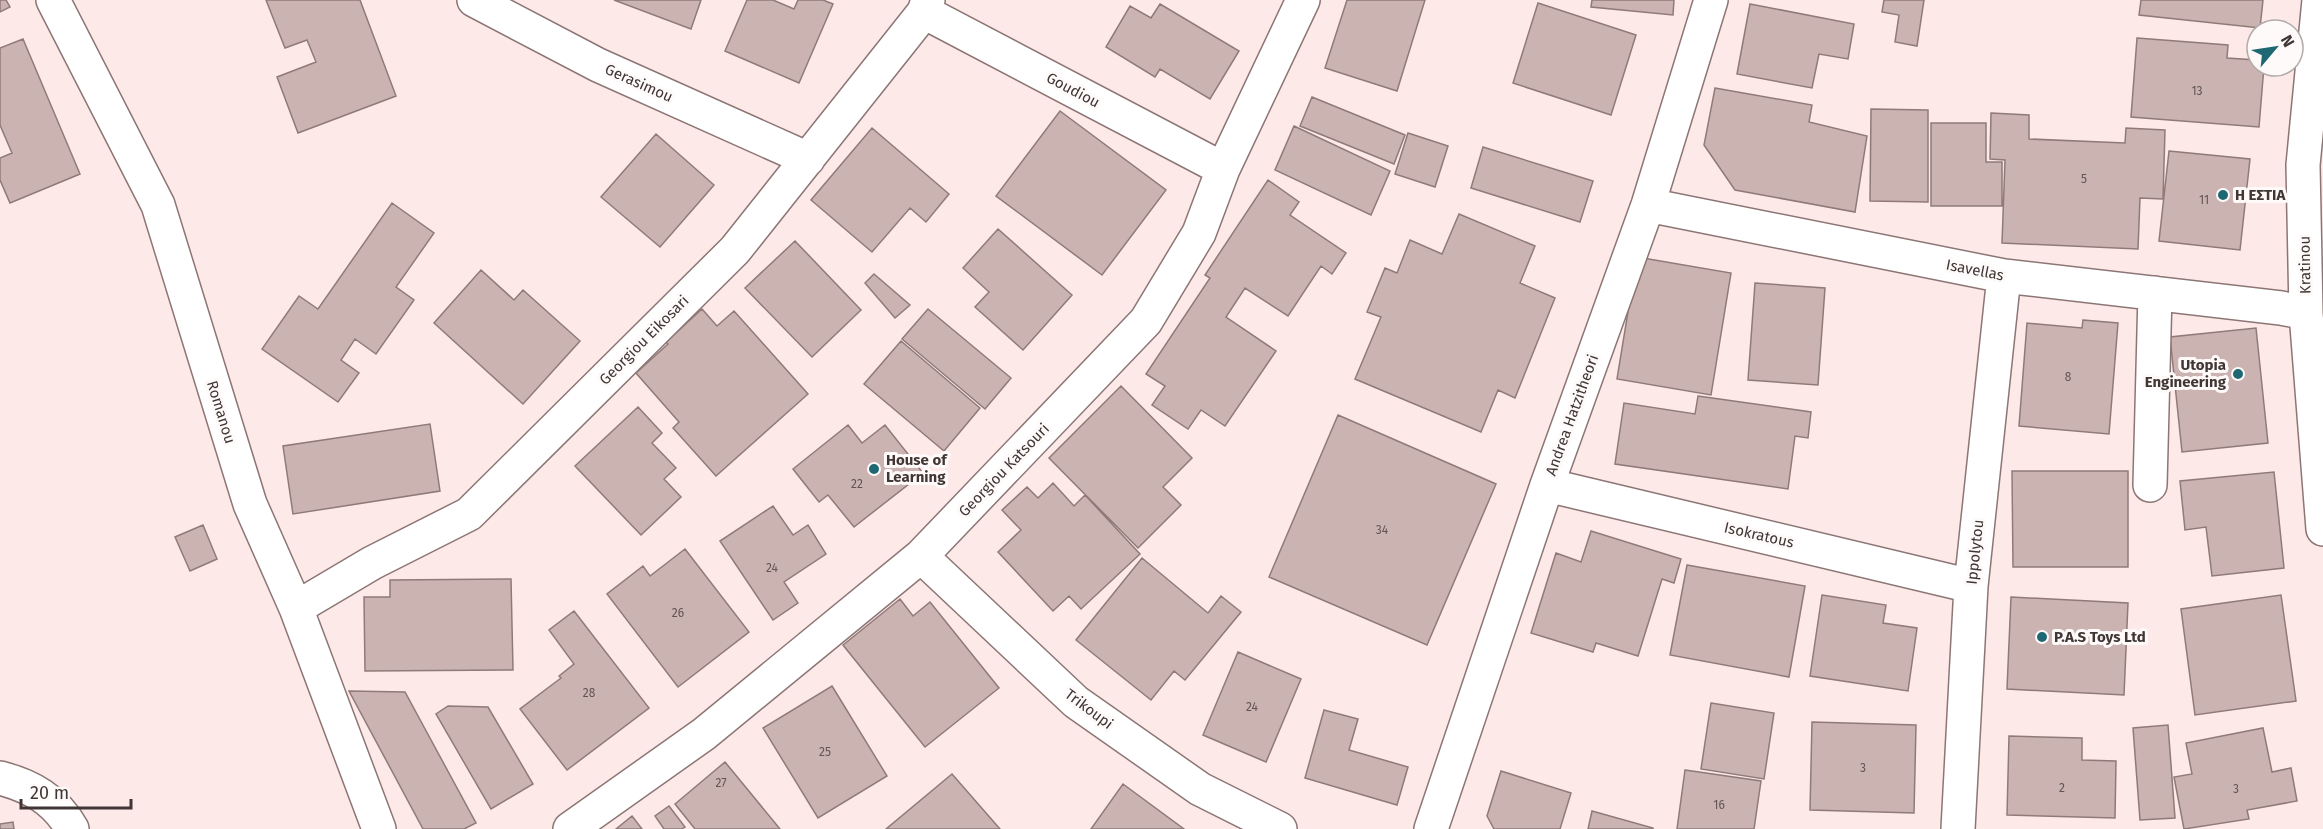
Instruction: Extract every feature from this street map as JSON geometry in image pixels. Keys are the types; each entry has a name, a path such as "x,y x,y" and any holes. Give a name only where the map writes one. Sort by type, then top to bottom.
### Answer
{"street":[{"name":"Romanou","path":"53,0 158,205 250,504 296,608 379,829"},
{"name":"Gerasimou","path":"474,0 598,65 808,159"},
{"name":"Georgiou Katsouri","path":"570,829 704,734 921,556 1146,321 1200,233 1223,169 1303,0"},
{"name":"Andrea Hatzitheori","path":"1431,829 1547,485 1648,205 1711,0"},
{"name":"Kratinou","path":"2319,0 2303,165 2306,313 2323,529"},
{"name":"Georgiou Eikosari","path":"296,608 372,563 469,514 735,250 926,6"},
{"name":"Goudiou","path":"926,6 1223,169"},
{"name":"Isavellas","path":"1648,205 2004,276 2281,308 2306,313"},
{"name":"Ippolytou","path":"1958,829 1971,586 2004,276"},
{"path":"2150,485 2155,293"},
{"name":"Isokratous","path":"1547,485 1971,586"},
{"name":"Trikoupi","path":"921,556 1076,702 1200,789 1280,829"},
{"path":"0,778 36,791 54,804 72,829"}],"building":[{"path":"0,0 6,0 10,7 0,12"},
{"path":"266,0 360,0 396,96 298,133 277,77 316,62 307,40 285,48"},
{"path":"614,0 701,0 691,29"},
{"path":"747,0 773,0 794,9 798,0 823,0 833,4 799,83 725,51"},
{"path":"1347,0 1425,0 1397,91 1325,68"},
{"path":"1592,0 1674,0 1673,15 1591,7"},
{"path":"1884,0 1924,0 1917,46 1895,42 1899,15 1882,12"},
{"path":"2141,0 2263,0 2261,18 2245,18 2245,26 2139,15"},
{"path":"1538,3 1636,35 1611,115 1513,83"},
{"path":"1160,4 1239,51 1210,99 1160,69 1155,77 1106,47 1130,6 1151,18"},
{"path":"1750,4 1854,24 1848,59 1819,54 1812,88 1737,74"},
{"path":"2137,38 2228,45 2227,58 2245,59 2245,78 2263,78 2259,127 2131,117"},
{"path":"23,39 80,174 10,203 0,180 0,158 12,153 0,125 0,48"},
{"path":"1715,88 1812,105 1809,122 1867,136 1855,212 1735,190 1704,145"},
{"path":"1312,97 1405,135 1394,164 1300,126"},
{"path":"1871,109 1928,110 1928,202 1870,201"},
{"path":"1060,111 1166,190 1102,275 996,196"},
{"path":"1991,113 2029,115 2029,139 2125,143 2126,128 2165,130 2163,199 2140,198 2138,249 2002,243 2005,160 1990,159"},
{"path":"1931,123 1986,123 1986,162 2002,162 2002,206 1931,206"},
{"path":"1294,126 1390,171 1371,215 1275,170"},
{"path":"872,128 949,194 926,222 910,208 872,252 811,200"},
{"path":"1408,133 1448,146 1435,187 1395,174"},
{"path":"656,134 714,185 660,247 601,197"},
{"path":"1483,147 1593,181 1580,222 1471,188"},
{"path":"2169,151 2250,159 2240,250 2159,241"},
{"path":"1268,180 1299,202 1290,215 1346,253 1332,274 1321,266 1288,316 1245,288 1226,317 1276,351 1225,426 1201,410 1188,429 1152,405 1165,386 1146,374 1210,278 1205,275"},
{"path":"392,203 434,233 396,287 414,300 376,354 355,339 341,360 359,373 338,402 262,349 299,296 318,309"},
{"path":"1459,214 1535,246 1520,283 1555,298 1515,398 1498,390 1481,432 1355,379 1381,317 1367,312 1385,268 1397,273 1410,240 1442,254"},
{"path":"998,229 1072,295 1023,350 975,307 989,292 963,268"},
{"path":"795,241 861,310 812,357 745,288"},
{"path":"1637,257 1731,273 1711,395 1617,379"},
{"path":"481,270 514,300 523,290 580,341 523,404 434,323"},
{"path":"874,274 910,305 895,318 865,283"},
{"path":"1755,283 1825,288 1818,385 1748,380"},
{"path":"702,309 717,326 734,311 808,394 716,476 673,428 679,422 636,373"},
{"path":"928,309 1011,378 985,409 902,339"},
{"path":"2083,320 2118,323 2109,434 2019,426 2027,323 2082,328"},
{"path":"2256,328 2268,443 2182,452 2170,337"},
{"path":"901,341 980,408 944,451 864,384"},
{"path":"1121,386 1192,458 1163,487 1181,505 1138,548 1049,458"},
{"path":"1698,396 1811,412 1808,438 1795,436 1788,489 1615,464 1624,403 1695,414"},
{"path":"638,407 662,433 652,443 676,468 664,479 681,497 641,535 575,466"},
{"path":"1338,415 1496,484 1427,645 1269,577"},
{"path":"430,424 440,491 293,514 283,446"},
{"path":"848,425 862,443 885,425 923,473 854,527 828,495 819,502 793,469"},
{"path":"2012,471 2128,471 2128,567 2013,567"},
{"path":"2274,472 2284,568 2212,576 2206,527 2185,530 2180,481"},
{"path":"1053,483 1074,506 1085,495 1140,554 1081,609 1069,596 1053,611 998,552 1021,530 1002,510 1027,487 1038,498"},
{"path":"773,506 793,535 808,525 826,554 784,582 798,603 773,620 720,541"},
{"path":"203,525 217,559 190,571 175,537"},
{"path":"1591,531 1681,559 1674,583 1662,579 1638,656 1596,643 1593,652 1531,633 1556,553 1581,562"},
{"path":"685,549 749,632 678,687 607,594 643,566 650,576"},
{"path":"1142,558 1208,613 1221,596 1241,612 1185,680 1174,671 1151,700 1076,640"},
{"path":"1687,565 1805,586 1789,677 1670,655"},
{"path":"511,579 513,670 365,671 364,597 390,597 390,580"},
{"path":"1822,595 1886,605 1883,623 1917,628 1908,691 1810,676"},
{"path":"2281,595 2296,701 2195,715 2181,609"},
{"path":"2011,597 2128,603 2124,695 2007,689"},
{"path":"900,599 913,616 930,602 999,688 925,747 843,645"},
{"path":"574,611 649,708 567,770 520,709 561,678 559,676 574,664 549,630"},
{"path":"1238,652 1301,679 1266,762 1203,735"},
{"path":"832,686 887,776 818,818 763,728"},
{"path":"349,691 405,692 476,823 464,829 423,829"},
{"path":"1711,703 1774,713 1764,779 1701,769"},
{"path":"448,706 488,707 533,784 491,809 436,714"},
{"path":"1324,710 1358,719 1349,750 1408,767 1397,805 1305,778"},
{"path":"1812,722 1916,725 1914,813 1810,810"},
{"path":"2168,725 2175,818 2140,820 2133,728"},
{"path":"2263,728 2272,772 2291,768 2297,801 2247,810 2249,819 2184,829 2174,777 2192,774 2186,743"},
{"path":"2009,736 2082,738 2082,760 2116,761 2115,818 2007,815"},
{"path":"725,762 780,829 695,829 675,804"},
{"path":"1685,770 1761,781 1754,829 1677,829"},
{"path":"1501,771 1571,793 1560,829 1494,829 1487,816"},
{"path":"952,774 1000,829 886,829"},
{"path":"1123,784 1184,829 1091,829"},
{"path":"669,806 685,827 682,829 664,829 655,816"},
{"path":"1592,811 1653,828 1653,829 1588,829"},
{"path":"632,816 642,829 616,829"},
{"path":"13,822 14,829 0,829 0,824"}],"place":[{"name":"Η ΕΣΤΙΑ","path":"2223,195"},
{"name":"Utopia Engineering","path":"2238,374"},
{"name":"House of Learning","path":"874,469"},
{"name":"P.A.S Toys Ltd","path":"2042,637"}]}
